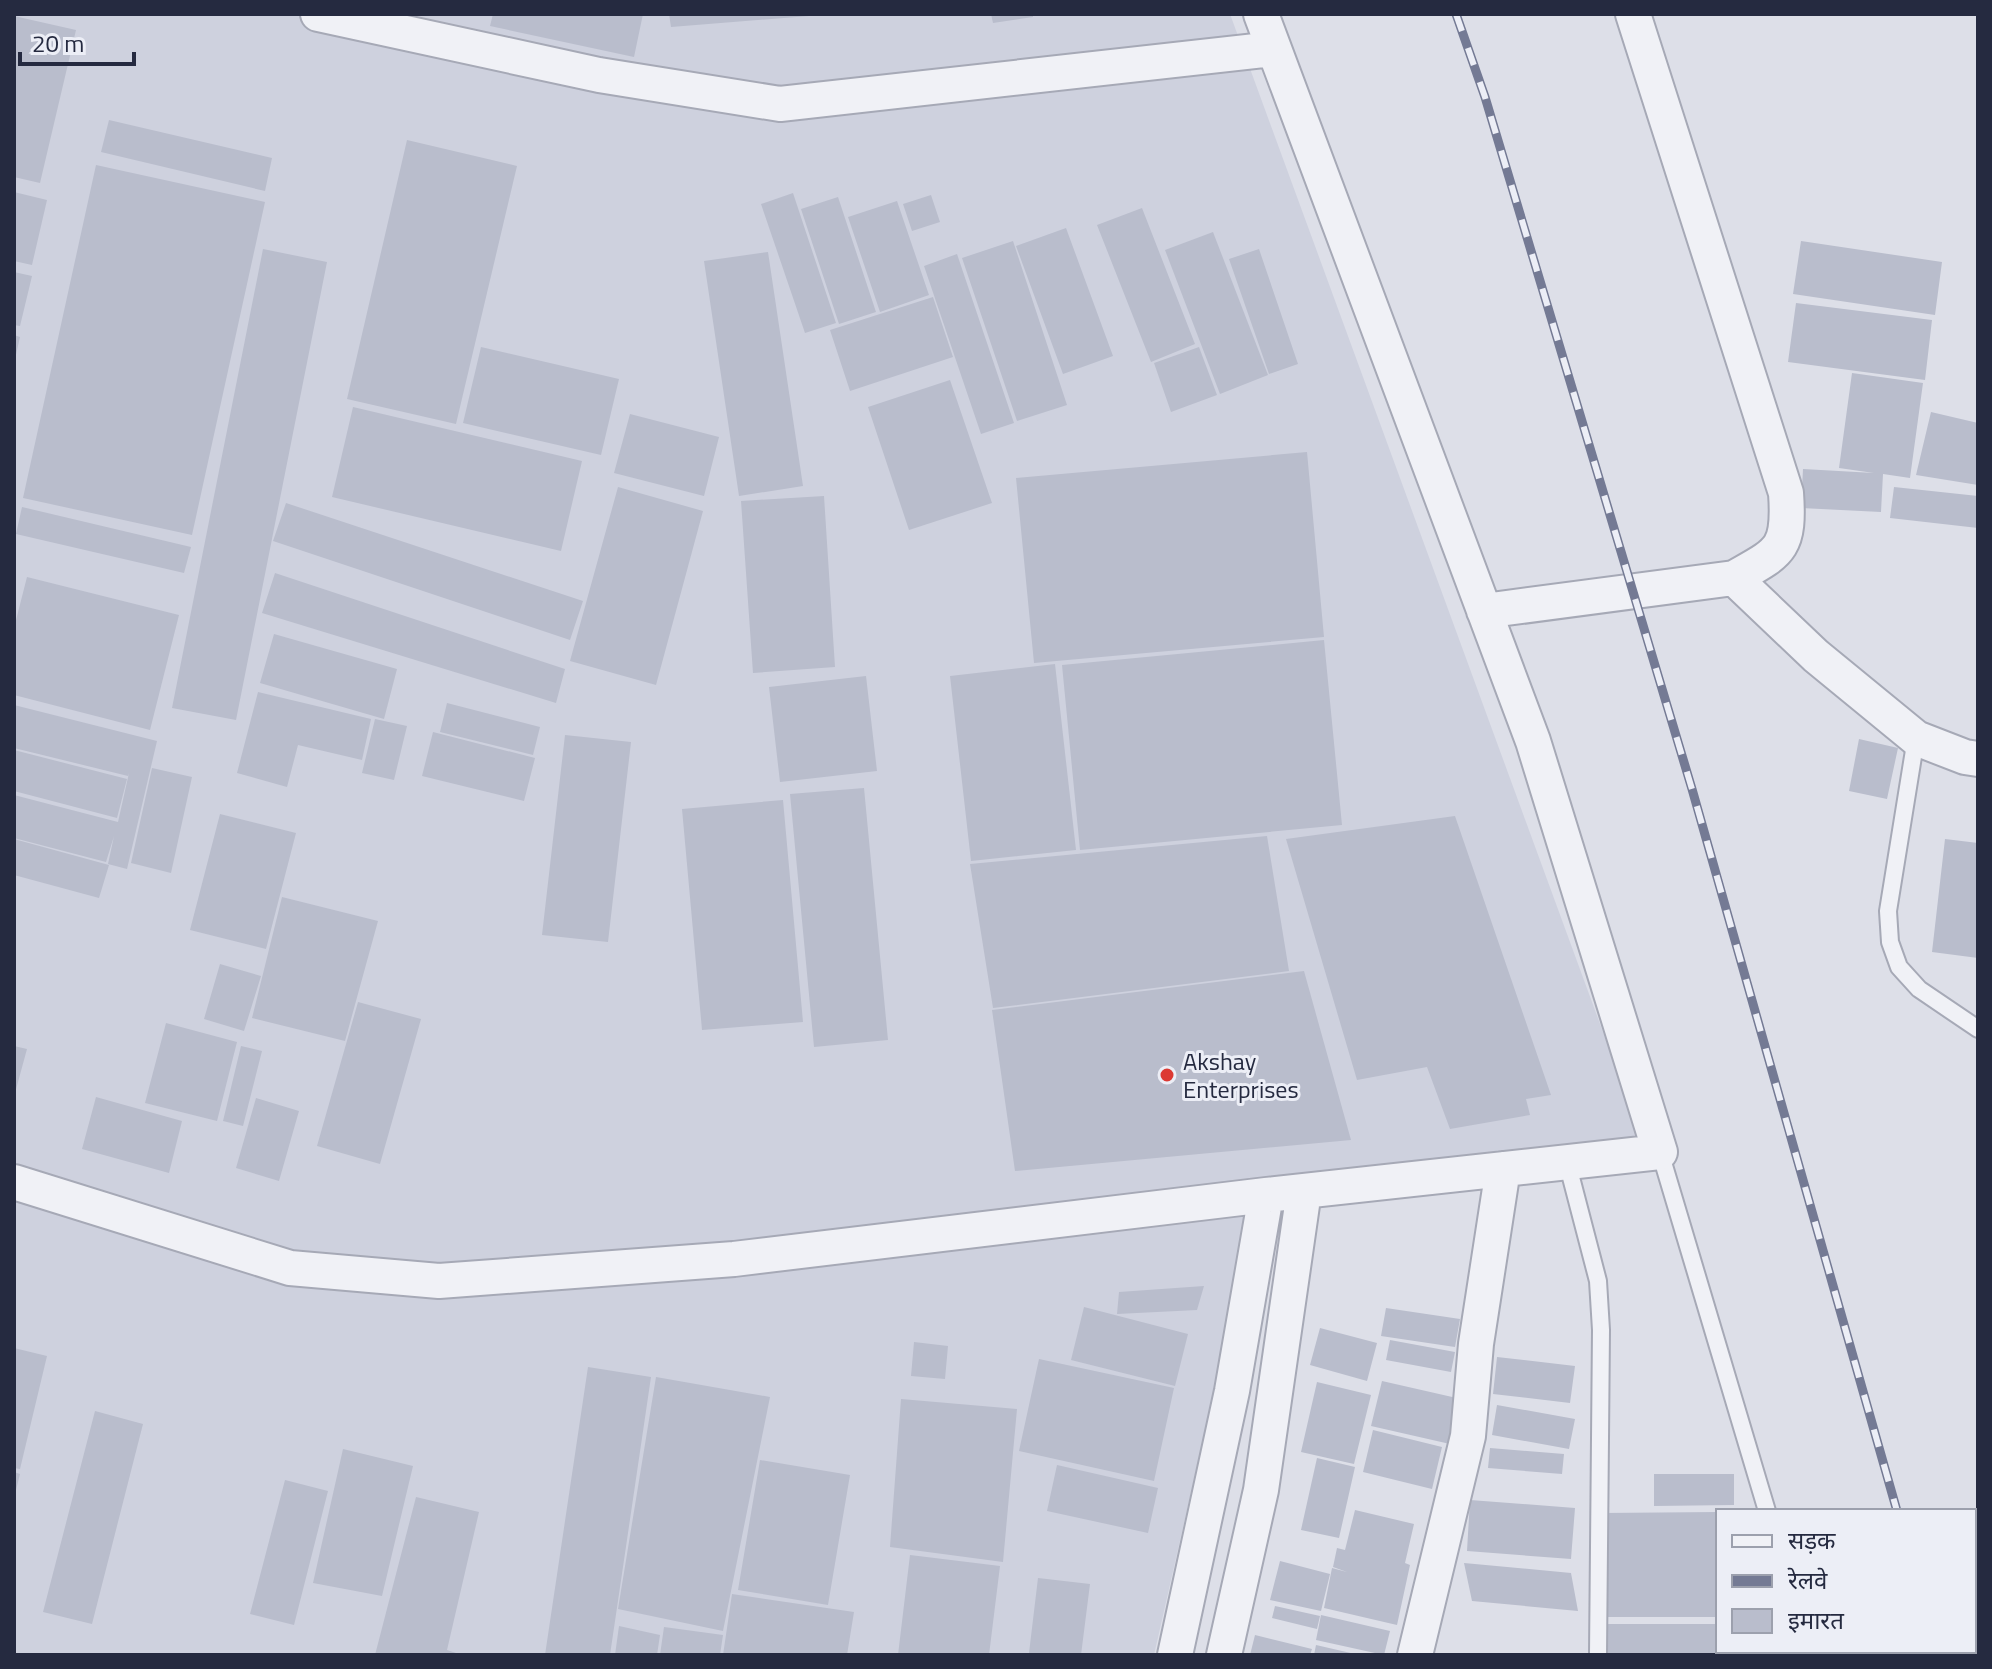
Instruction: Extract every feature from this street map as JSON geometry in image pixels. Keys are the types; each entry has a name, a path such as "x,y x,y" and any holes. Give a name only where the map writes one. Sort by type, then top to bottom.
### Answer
{"street":[{"path":"318,14 599,75 780,104 1274,49"},
{"path":"14,1182 290,1268 439,1281 734,1259 1266,1195 1660,1152 1533,741 1261,14"},
{"path":"1484,611 1734,578 1769,558 1781,547 1788,524 1786,493 1633,14"},
{"path":"1734,578 1816,656 1916,738 1978,759"},
{"path":"1415,1655 1468,1436 1476,1344 1503,1169"},
{"path":"1224,1655 1261,1490 1304,1191"},
{"path":"1175,1655 1232,1391 1266,1195"}],"lane":[{"path":"1916,738 1888,911 1890,942 1899,967 1919,989 1978,1029"},
{"path":"1660,1152 1766,1509"},
{"path":"1567,1162 1598,1281 1601,1330 1598,1655"}],"shaded area":[{"path":"14,14 1230,14 1644,1144 1261,1184 1154,1655 14,1655"}],"building":[{"path":"493,14 643,14 634,57 490,26"},
{"path":"669,14 809,14 809,16 671,27"},
{"path":"991,14 1033,14 1033,17 993,23"},
{"path":"14,16 76,30 40,183 14,177"},
{"path":"109,120 272,158 265,191 101,152"},
{"path":"407,140 517,166 456,424 347,399"},
{"path":"96,165 265,202 192,535 23,498"},
{"path":"14,192 47,200 32,265 14,261"},
{"path":"793,193 836,323 805,333 761,204"},
{"path":"931,195 940,222 912,231 903,204"},
{"path":"838,197 876,312 839,324 801,209"},
{"path":"897,201 929,295 880,312 848,217"},
{"path":"1142,208 1195,344 1151,362 1097,225"},
{"path":"1066,228 1113,356 1063,374 1016,246"},
{"path":"1213,232 1268,375 1220,394 1165,250"},
{"path":"1013,241 1067,405 1017,421 962,258"},
{"path":"1801,241 1942,262 1935,315 1793,294"},
{"path":"263,249 327,262 236,720 172,708"},
{"path":"1259,249 1298,364 1269,374 1229,259"},
{"path":"768,252 803,486 739,496 704,261"},
{"path":"957,254 1014,423 981,434 924,266"},
{"path":"14,272 32,276 20,326 14,325"},
{"path":"933,297 953,357 850,391 830,330"},
{"path":"1796,303 1932,320 1925,380 1788,362"},
{"path":"14,335 20,337 15,359 14,359"},
{"path":"481,347 619,379 601,455 463,423"},
{"path":"1199,347 1217,395 1171,412 1154,363"},
{"path":"1852,373 1923,383 1910,478 1883,474 1881,512 1801,508 1803,469 1874,473 1839,468"},
{"path":"950,380 992,503 909,530 868,407"},
{"path":"353,407 582,461 561,551 332,497"},
{"path":"1931,412 1978,423 1978,485 1916,475"},
{"path":"630,414 719,437 704,496 614,473"},
{"path":"1307,452 1324,637 1034,663 1016,478"},
{"path":"618,487 703,511 656,685 570,661"},
{"path":"1894,487 1978,496 1978,528 1890,518"},
{"path":"824,496 835,667 753,673 741,501"},
{"path":"286,503 583,601 570,640 273,541"},
{"path":"22,507 191,547 184,573 16,534"},
{"path":"275,573 565,669 556,703 262,613"},
{"path":"27,577 179,615 150,730 14,695 14,628"},
{"path":"274,634 397,669 384,719 260,683"},
{"path":"1324,640 1342,825 1080,850 1062,665"},
{"path":"1055,664 1076,850 971,861 950,676"},
{"path":"866,676 877,771 780,782 769,687"},
{"path":"258,692 371,719 362,760 298,745 287,787 237,773"},
{"path":"447,703 540,727 533,755 440,732"},
{"path":"14,705 157,741 127,869 108,864 114,836 106,862 14,838 14,795 118,822 129,773 128,776 14,748"},
{"path":"375,719 407,726 394,780 362,773"},
{"path":"433,732 535,758 524,801 422,776"},
{"path":"565,735 631,742 608,942 542,935"},
{"path":"1859,739 1898,748 1887,799 1849,791"},
{"path":"14,750 127,779 117,818 14,791"},
{"path":"152,768 192,777 171,873 131,863"},
{"path":"864,788 888,1040 814,1047 790,794"},
{"path":"783,800 803,1022 702,1030 682,809"},
{"path":"220,814 296,833 266,949 190,930"},
{"path":"1455,816 1551,1095 1526,1099 1530,1115 1450,1129 1427,1067 1357,1080 1286,839"},
{"path":"1267,836 1289,971 993,1008 970,864"},
{"path":"14,839 109,865 99,898 14,875"},
{"path":"1945,839 1978,843 1978,958 1932,952"},
{"path":"282,897 378,921 345,1041 252,1018"},
{"path":"220,964 261,976 244,1031 204,1019"},
{"name":"Akshay Enterprises","path":"1304,971 1351,1140 1015,1171 992,1010"},
{"path":"358,1002 421,1019 380,1164 317,1146"},
{"path":"166,1023 237,1042 217,1121 145,1103"},
{"path":"14,1046 27,1049 15,1093 14,1093"},
{"path":"241,1046 262,1051 243,1126 223,1121"},
{"path":"96,1097 182,1121 169,1173 82,1149"},
{"path":"256,1098 299,1111 279,1181 236,1168"},
{"path":"1204,1286 1197,1310 1117,1314 1119,1292"},
{"path":"1084,1307 1188,1334 1175,1386 1071,1360"},
{"path":"1386,1308 1460,1319 1455,1347 1381,1336"},
{"path":"1320,1328 1377,1343 1367,1381 1310,1365"},
{"path":"1390,1340 1455,1352 1451,1372 1386,1360"},
{"path":"914,1342 948,1346 945,1379 911,1376"},
{"path":"14,1348 47,1356 20,1469 14,1468"},
{"path":"1497,1357 1575,1366 1570,1403 1493,1394"},
{"path":"1039,1359 1174,1388 1154,1481 1019,1451"},
{"path":"588,1367 651,1377 610,1655 545,1655"},
{"path":"656,1377 770,1397 723,1631 618,1609"},
{"path":"1382,1381 1461,1399 1450,1444 1371,1426"},
{"path":"1317,1382 1371,1395 1354,1464 1301,1452"},
{"path":"901,1399 1017,1409 1003,1562 890,1547"},
{"path":"1497,1405 1575,1419 1569,1449 1492,1435"},
{"path":"95,1411 143,1424 92,1624 43,1612"},
{"path":"1373,1430 1442,1447 1432,1489 1363,1472"},
{"path":"1490,1448 1564,1454 1562,1474 1488,1468"},
{"path":"343,1449 413,1466 382,1596 313,1583"},
{"path":"1317,1458 1355,1467 1339,1538 1301,1530"},
{"path":"760,1460 850,1475 828,1605 738,1590"},
{"path":"1057,1465 1158,1488 1148,1533 1047,1511"},
{"path":"14,1472 20,1474 15,1494 14,1494"},
{"path":"1654,1474 1734,1474 1734,1505 1654,1506"},
{"path":"285,1480 328,1491 294,1625 250,1614"},
{"path":"416,1497 479,1512 447,1650 462,1655 375,1655"},
{"path":"1470,1500 1575,1508 1571,1559 1467,1551"},
{"path":"1355,1510 1414,1524 1405,1563 1410,1565 1397,1625 1324,1608 1332,1568 1347,1572 1333,1567 1337,1548 1345,1550"},
{"path":"1716,1512 1716,1617 1602,1617 1601,1513"},
{"path":"910,1555 1000,1566 989,1655 898,1655"},
{"path":"1280,1561 1330,1574 1321,1611 1270,1600"},
{"path":"1464,1563 1571,1573 1578,1611 1472,1601"},
{"path":"1038,1578 1090,1584 1081,1655 1029,1653"},
{"path":"732,1594 854,1612 847,1655 723,1655"},
{"path":"1275,1606 1320,1616 1317,1629 1272,1618"},
{"path":"1321,1615 1390,1631 1384,1655 1316,1640"},
{"path":"1601,1624 1716,1624 1716,1653 1734,1653 1734,1655 1601,1655"},
{"path":"619,1626 660,1635 657,1655 615,1655"},
{"path":"664,1627 723,1635 720,1655 660,1655"},
{"path":"1255,1635 1312,1649 1310,1655 1250,1655"},
{"path":"1316,1645 1355,1654 1355,1655 1314,1655"}],"railway":[{"path":"1456,14 1485,97 1692,789 1896,1509"}],"place":[{"name":"Akshay Enterprises","path":"1167,1075"}]}
